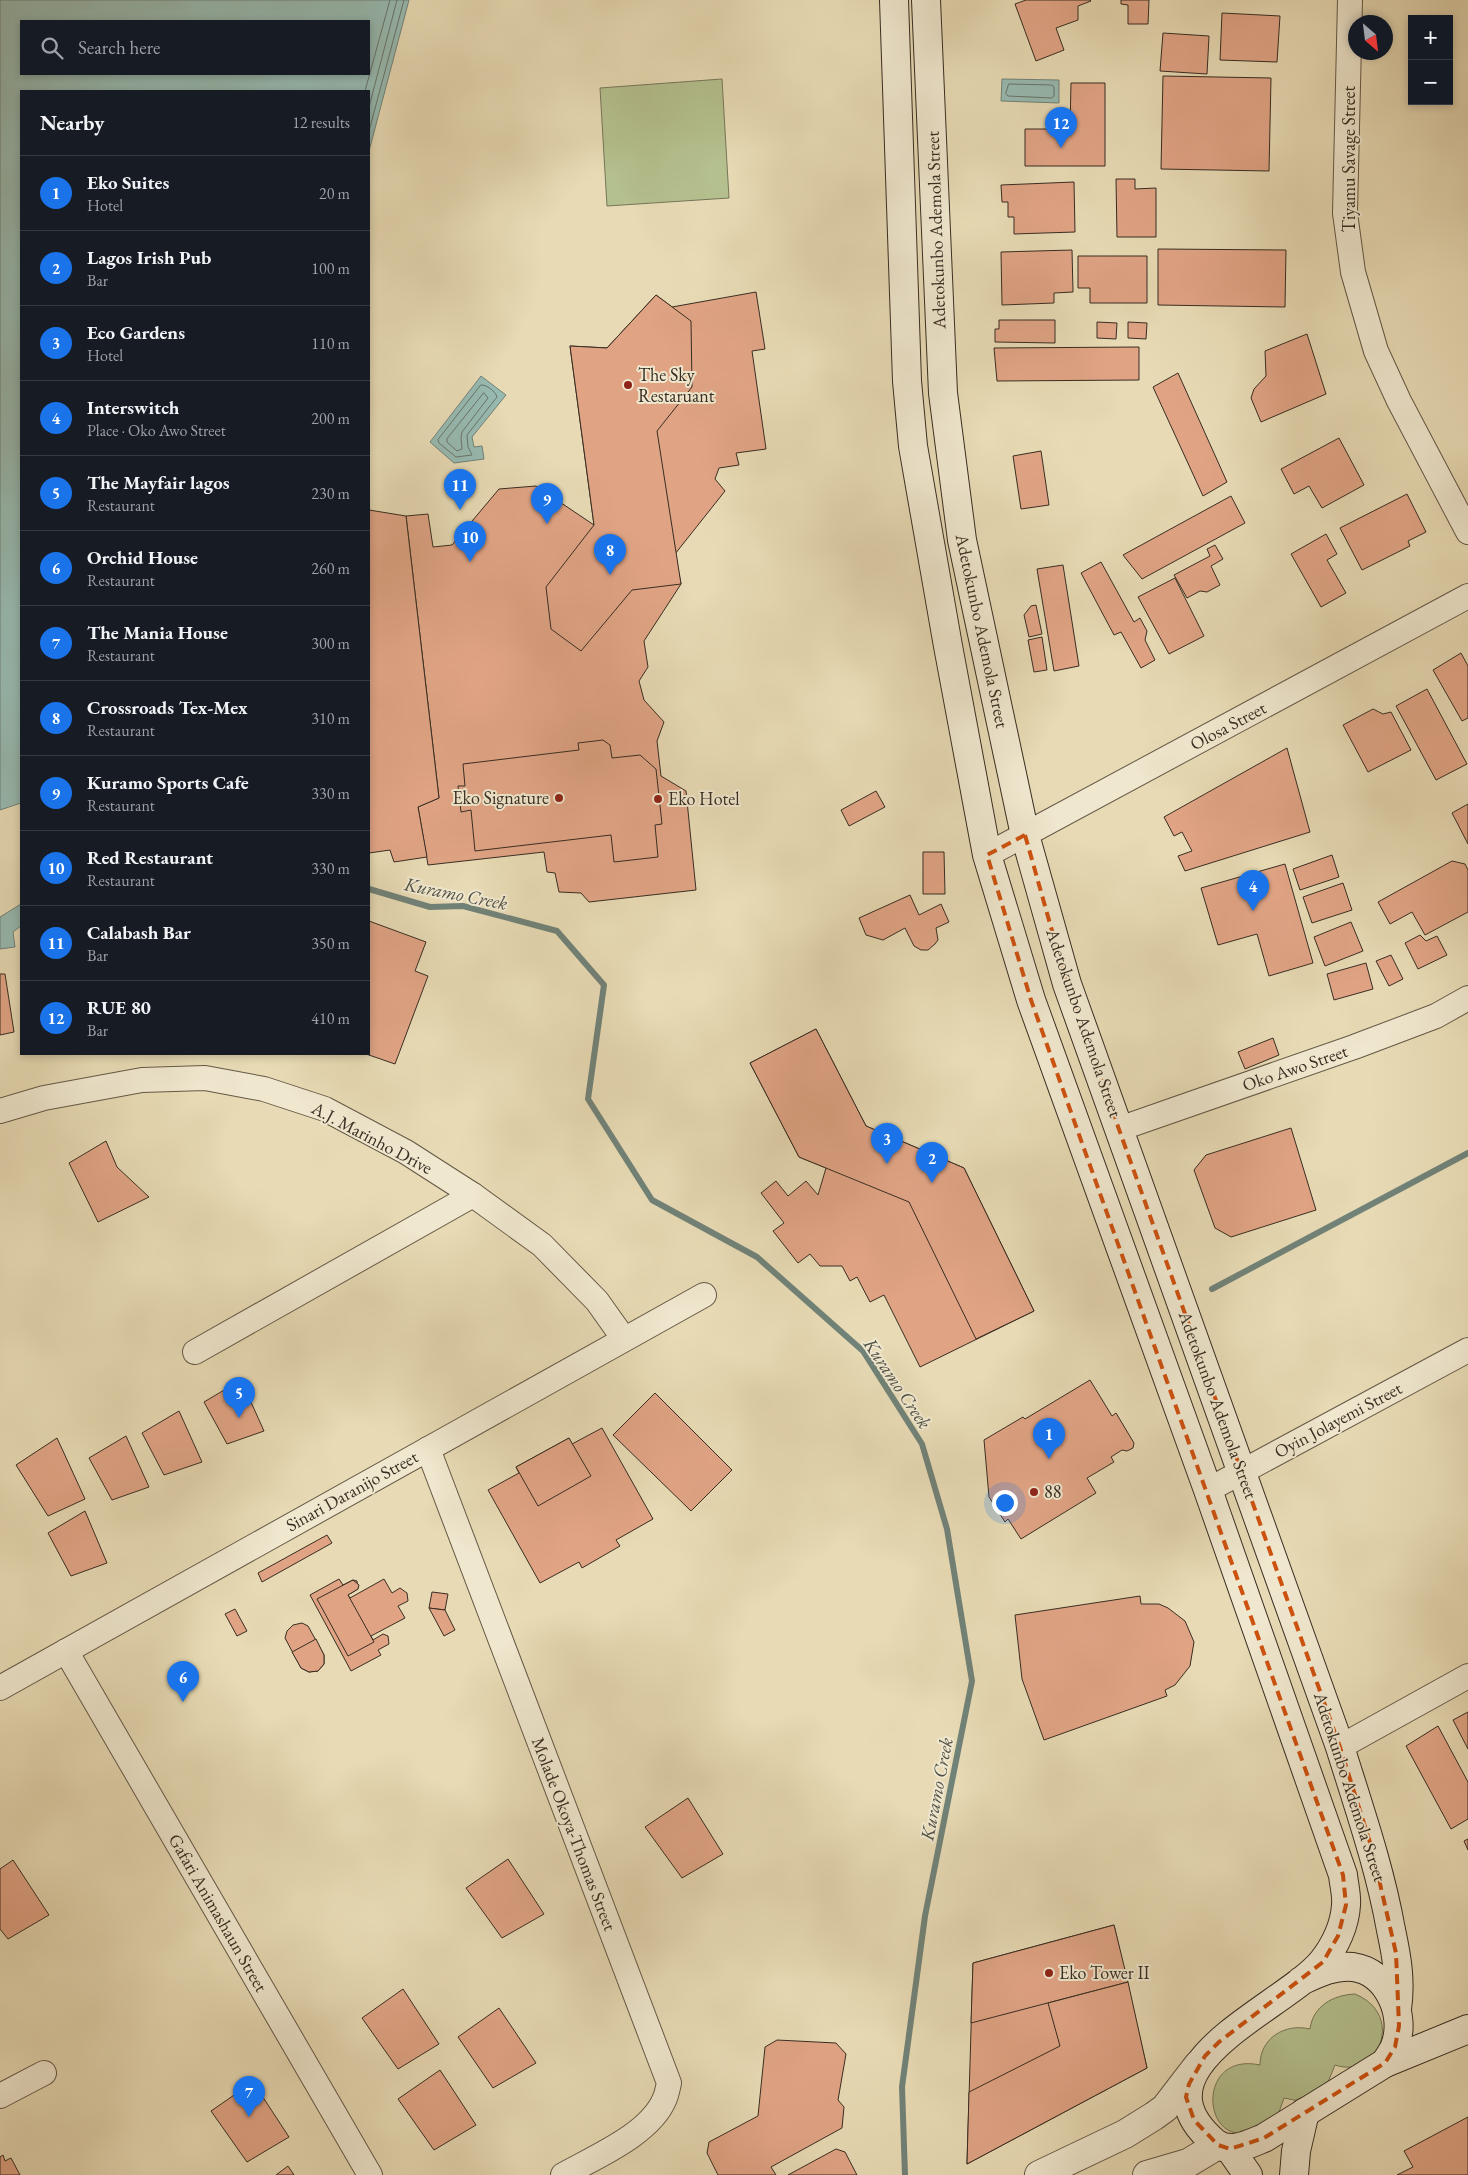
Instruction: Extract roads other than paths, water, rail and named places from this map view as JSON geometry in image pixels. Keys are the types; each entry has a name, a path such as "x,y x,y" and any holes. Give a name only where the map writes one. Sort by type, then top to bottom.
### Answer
{"main road":[{"name":"Adetokunbo Ademola Street","path":"894,0 907,381 913,446 987,855 1031,1000 1208,1490 1343,1875 1346,1905 1338,1936 1323,1962 1301,1980"},
{"name":"Adetokunbo Ademola Street","path":"926,0 942,393 962,540 1025,835 1067,984 1340,1747 1372,1849 1387,1908 1400,1988 1397,2010 1399,2026 1395,2046 1385,2063"},
{"path":"1039,2175 1125,2134 1154,2116 1164,2108 1205,2056 1219,2042 1301,1980 1335,1967 1353,1967 1369,1972 1381,1981 1390,1994 1397,2010"},
{"path":"1147,2175 1188,2163 1224,2147 1247,2145 1264,2138 1385,2063 1468,2029"},
{"path":"1205,2056 1189,2084 1186,2097 1194,2120 1202,2132 1224,2147 1248,2175"},
{"path":"1294,2175 1296,2152 1305,2112"}],"street":[{"name":"Tiyamu Savage Street","path":"1350,0 1345,214 1353,272 1376,351 1399,401 1468,532"},
{"name":"Olosa Street","path":"987,855 1468,596"},
{"name":"Oko Awo Street","path":"1119,1128 1354,1047 1436,1016 1468,998"},
{"name":"A.J. Marinho Drive","path":"0,1111 44,1098 142,1080 205,1078 264,1089 325,1109 406,1152 473,1195 542,1245 598,1301 624,1339"},
{"path":"195,1352 473,1195"},
{"name":"Sinari Daranijo Street","path":"0,1688 704,1294"},
{"name":"Oyin Jolayemi Street","path":"1208,1490 1468,1350"},
{"name":"Molade Okoya-Thomas Street","path":"428,1449 669,2082 665,2098 653,2117 629,2138 563,2175"},
{"name":"Gafari Animashaun Street","path":"66,1650 370,2175"},
{"path":"1340,1747 1468,1676"},
{"path":"0,2096 44,2073"}],"water":[{"path":"0,0 409,0 370,147 370,90 20,90 20,803 0,810"},
{"path":"1002,79 1059,80 1059,103 1001,101"},
{"path":"481,376 506,395 472,437 474,447 482,446 484,459 454,463 430,442"},
{"path":"20,905 20,927 13,932 15,947 0,949 0,917"}],"waterway":[{"name":"Kuramo Creek","path":"370,889 430,907 463,906 557,931 604,985 588,1099 652,1200 757,1257 863,1351 922,1444 947,1529 972,1681 925,1916 902,2087 905,2175"},
{"path":"1212,1289 1468,1153"}],"place":[{"name":"RUE 80","path":"1061,148"},
{"name":"The Sky Restaruant","path":"628,385"},
{"name":"Calabash Bar","path":"460,510"},
{"name":"Kuramo Sports Cafe","path":"547,524"},
{"name":"Red Restaurant","path":"470,562"},
{"name":"Crossroads Tex-Mex","path":"610,575"},
{"name":"Eko Signature","path":"559,798"},
{"name":"Eko Hotel","path":"658,799"},
{"name":"Interswitch","path":"1253,911"},
{"name":"Eco Gardens","path":"887,1164"},
{"name":"Lagos Irish Pub","path":"932,1183"},
{"name":"The Mayfair lagos","path":"239,1418"},
{"name":"Eko Suites","path":"1049,1459"},
{"name":"88","path":"1034,1492"},
{"name":"Orchid House","path":"183,1702"},
{"name":"Eko Tower II","path":"1049,1973"},
{"name":"The Mania House","path":"249,2117"}]}
